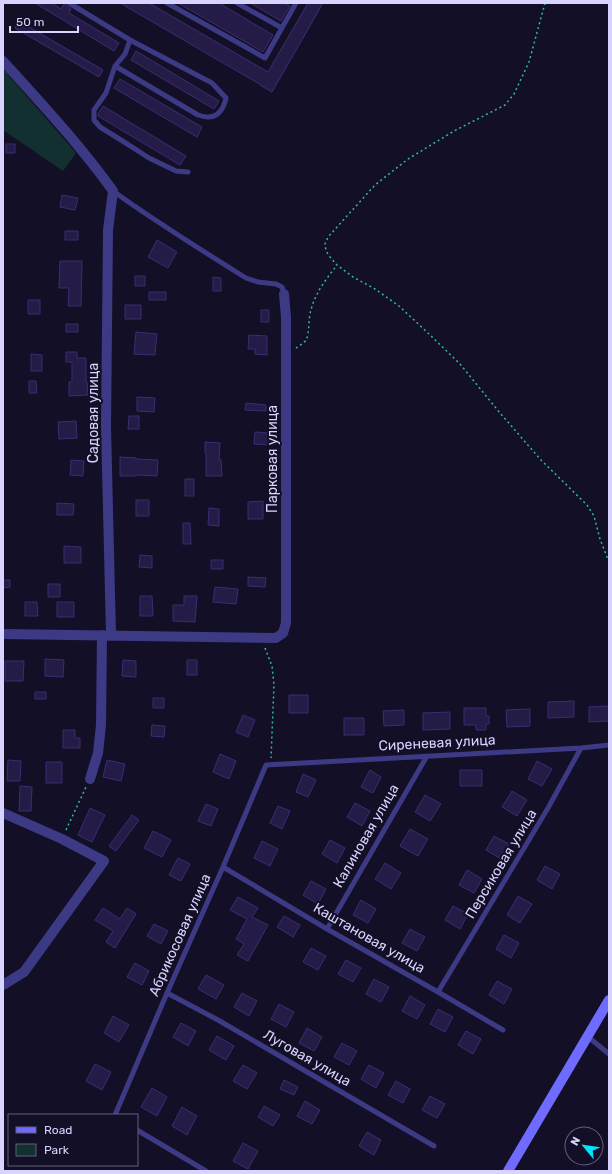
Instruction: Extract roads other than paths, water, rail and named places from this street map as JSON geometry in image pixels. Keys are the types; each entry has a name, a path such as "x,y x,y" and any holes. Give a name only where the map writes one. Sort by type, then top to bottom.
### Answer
{"main road":[{"path":"508,1171 609,1000"}],"street":[{"path":"3,61 56,120 98,170 113,191"},
{"name":"Садовая улица","path":"90,779 98,753 107,635 106,427 108,230 113,191"},
{"name":"Парковая улица","path":"107,635 276,638 283,633 286,624 286,317 284,294"},
{"path":"3,634 107,635"},
{"path":"3,813 62,839 104,861 24,972 3,984"}],"lane":[{"path":"69,3 130,40 212,83 226,98 224,106 218,114 209,117 198,115 115,66"},
{"path":"167,3 265,58 296,3"},
{"path":"237,3 282,28"},
{"path":"130,40 125,54 115,66 106,93 94,110 94,120 100,127 148,158 176,171 188,172"},
{"path":"113,191 147,216 246,278 258,282 276,284 282,287 284,294"},
{"name":"Сиреневая улица","path":"268,764 581,748 609,745"},
{"name":"Персиковая улица","path":"438,992 548,808 581,748"},
{"name":"Калиновая улица","path":"326,929 427,756"},
{"name":"Абрикосовая улица","path":"115,1114 166,993 268,764"},
{"name":"Каштановая улица","path":"223,867 326,929 503,1030"},
{"name":"Луговая улица","path":"166,993 218,1020 434,1146"},
{"path":"588,1036 609,1054"},
{"path":"138,1131 206,1171"}]}
